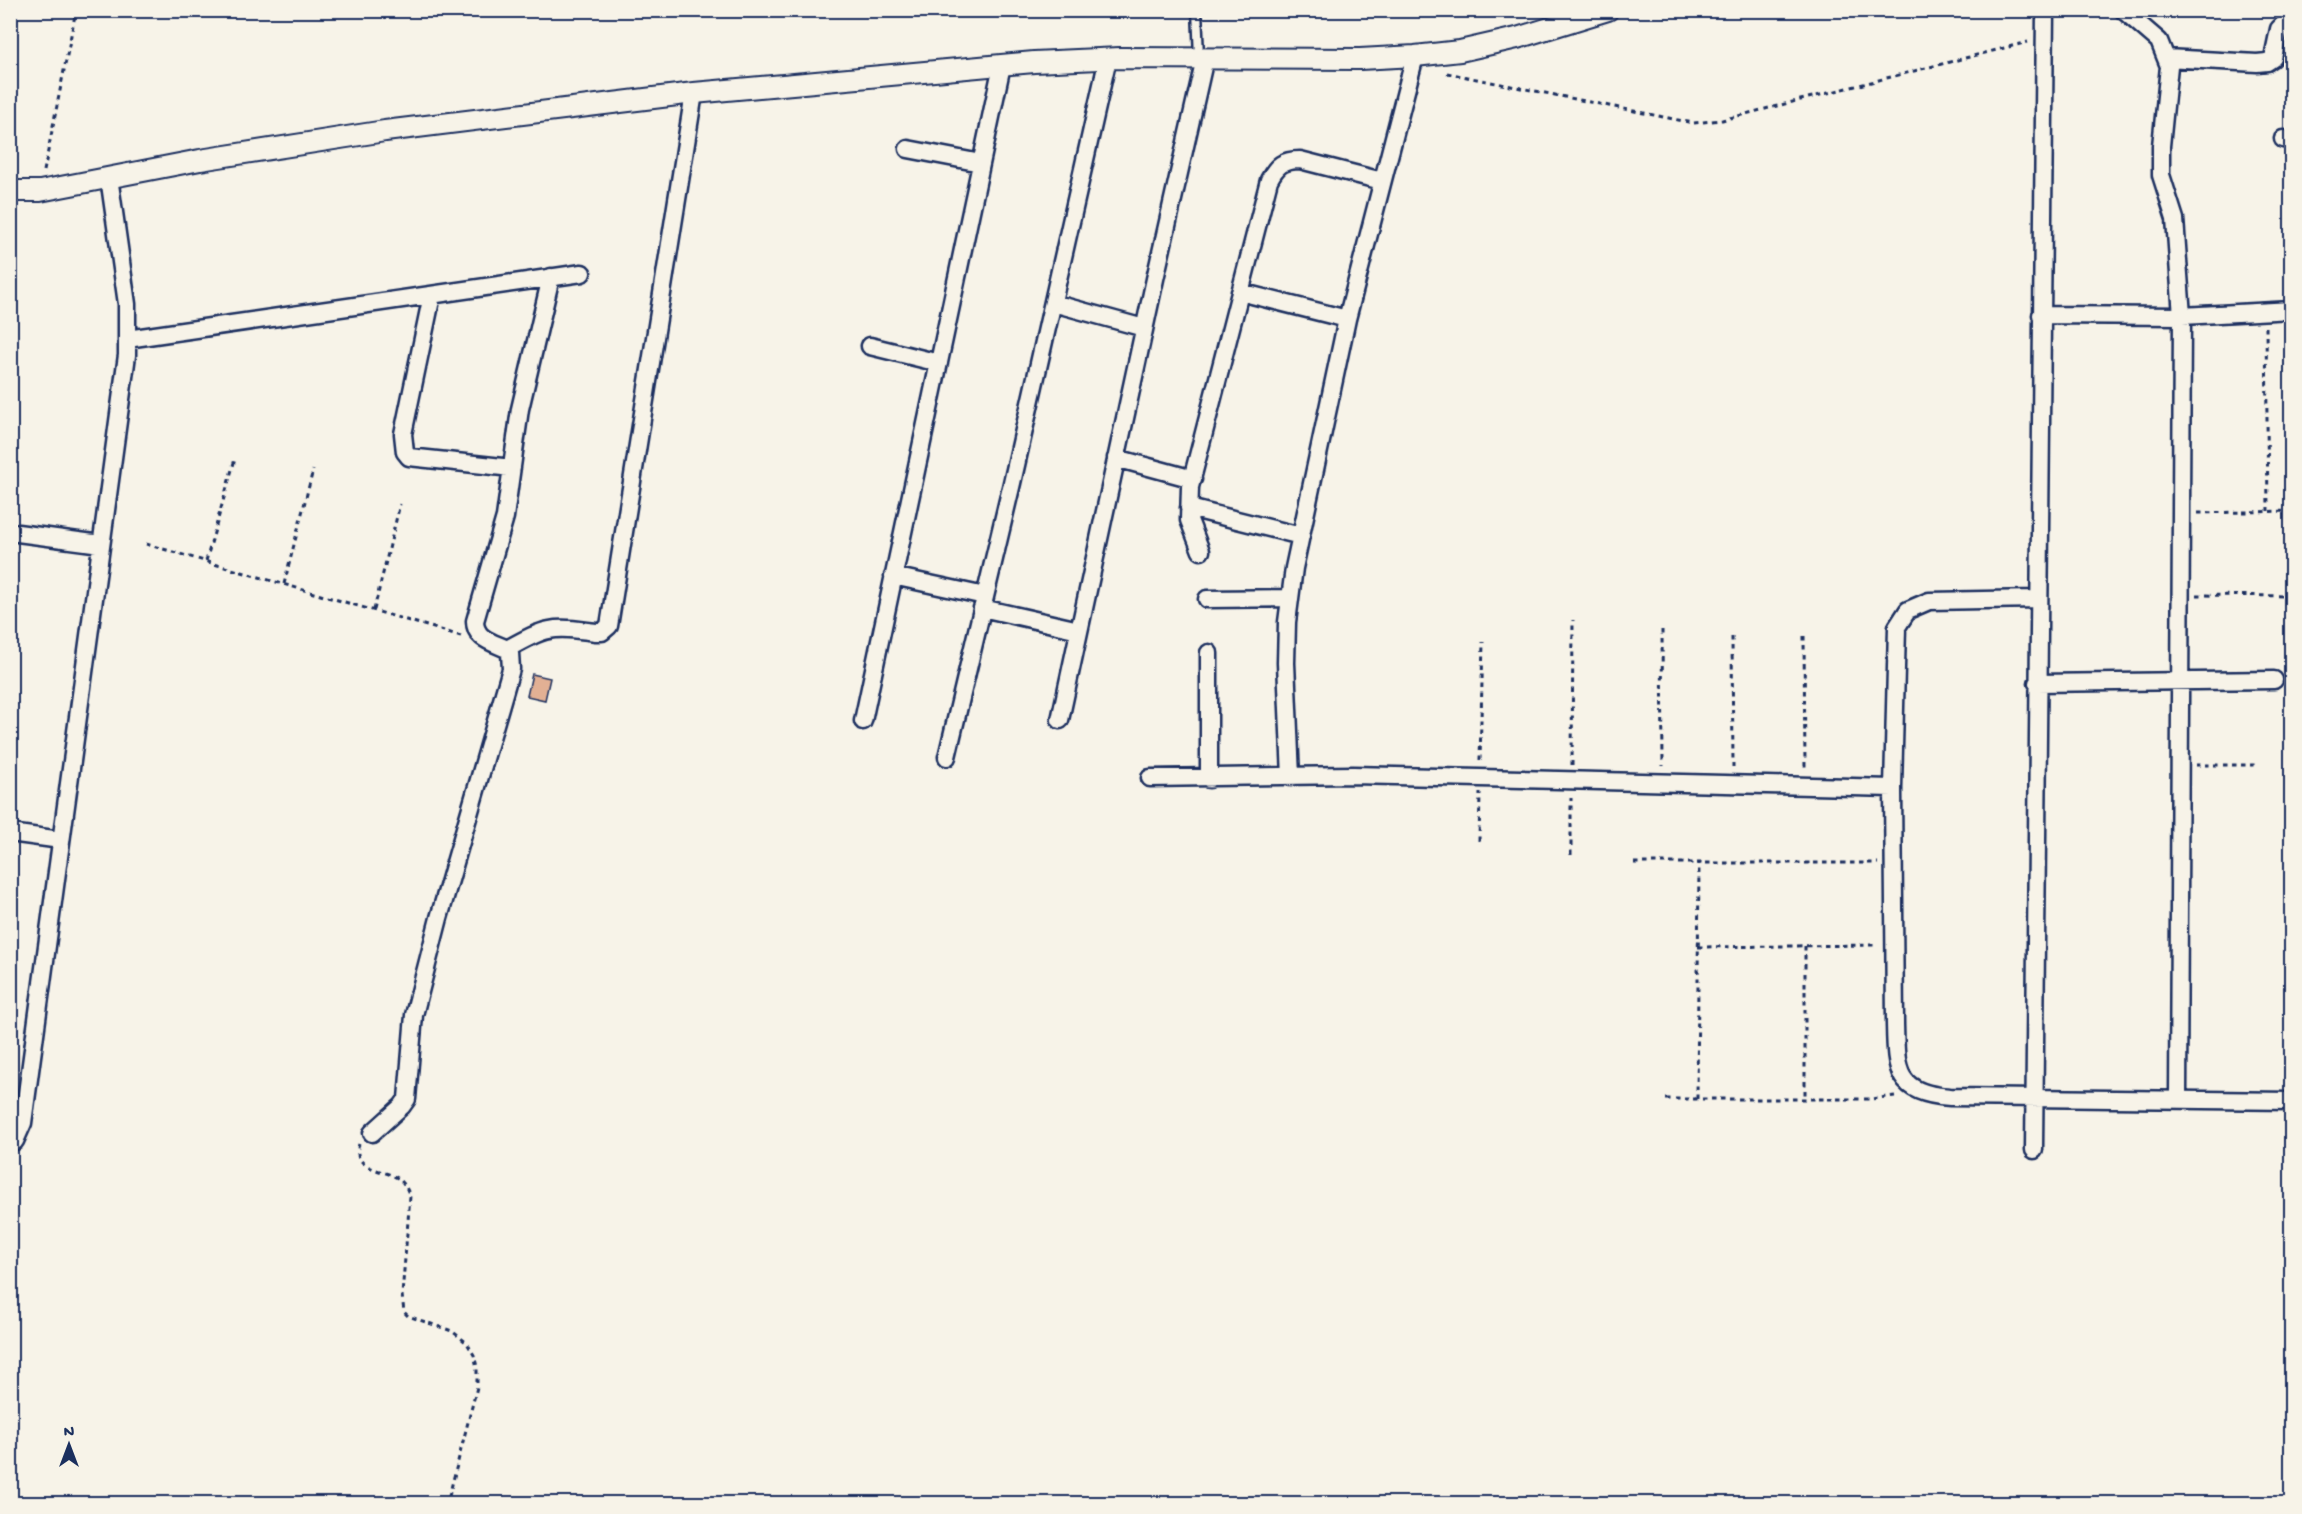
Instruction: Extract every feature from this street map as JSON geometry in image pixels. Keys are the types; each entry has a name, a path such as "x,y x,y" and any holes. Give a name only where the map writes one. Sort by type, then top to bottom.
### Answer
{"street":[{"path":"10,198 109,177 385,131 694,93 1002,65 1108,58 1360,59 1415,56 1460,51 1517,38 1608,10"},
{"path":"2034,1150 2044,10"},
{"path":"2123,10 2159,41 2169,66 2161,146 2162,175 2176,226 2182,316 2178,1100"},
{"path":"2166,58 2268,62 2273,58 2279,29 2283,26 2292,26"},
{"path":"1291,777 1286,663 1290,598 1347,319 1415,56"},
{"path":"947,757 1108,58"},
{"path":"1060,720 1202,58"},
{"path":"863,721 1002,65"},
{"path":"507,649 540,631 553,628 602,632 609,626 694,93"},
{"path":"908,149 981,163"},
{"path":"1201,551 1189,520 1192,479 1269,180 1275,169 1282,163 1289,160 1300,160 1382,181"},
{"path":"10,1143 15,1141 23,1123 127,355 127,304 109,177"},
{"path":"10,191 40,191"},
{"path":"127,339 582,273"},
{"path":"372,1133 407,1099 414,1014 439,918 511,669 510,653 507,649 478,634 475,621 505,517 520,409 551,278"},
{"path":"1240,292 1347,319"},
{"path":"432,295 403,435 405,452 409,457 512,468"},
{"path":"1053,303 1144,328"},
{"path":"2041,315 2182,316 2292,310"},
{"path":"870,346 939,363"},
{"path":"1116,458 1192,479"},
{"path":"1189,508 1301,536"},
{"path":"10,532 101,544"},
{"path":"893,576 1079,630"},
{"path":"1207,599 1290,598"},
{"path":"2038,599 1918,604 1902,616 1897,627 1893,788 1895,1042 1899,1072 1908,1085 1932,1096 2292,1101"},
{"path":"1209,653 1209,779"},
{"path":"2037,683 2274,680"},
{"path":"1150,778 1209,779 1353,775 1893,788"},
{"path":"10,833 61,840"}],"lane":[{"path":"1197,10 1202,58"}],"path":[{"path":"40,191 76,10"},
{"path":"1448,73 1693,123 1704,123 2044,38"},
{"path":"2266,312 2268,512"},
{"path":"206,562 235,459"},
{"path":"284,584 313,470"},
{"path":"374,610 400,504"},
{"path":"2181,514 2292,511"},
{"path":"146,544 467,637 488,640"},
{"path":"2181,595 2292,596"},
{"path":"1570,855 1573,620"},
{"path":"1662,630 1663,783"},
{"path":"1804,636 1806,786"},
{"path":"1732,637 1734,785"},
{"path":"1479,841 1483,642"},
{"path":"2180,765 2255,765"},
{"path":"1634,863 1894,862"},
{"path":"1697,1099 1699,863"},
{"path":"1698,947 1894,945"},
{"path":"1805,946 1805,1099"},
{"path":"1666,1099 1871,1099 1923,1092"},
{"path":"372,1133 359,1145 357,1152 359,1159 372,1169 397,1178 406,1187 410,1196 402,1295 404,1312 408,1316 452,1331 467,1342 477,1366 477,1387 447,1503"}],"building":[{"path":"532,674 550,678 545,700 527,696"}]}
